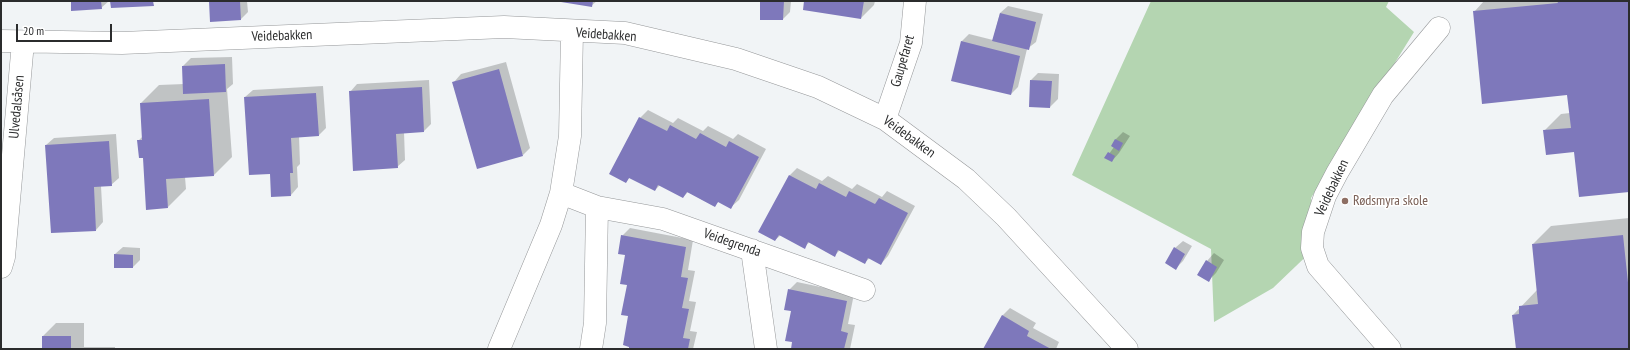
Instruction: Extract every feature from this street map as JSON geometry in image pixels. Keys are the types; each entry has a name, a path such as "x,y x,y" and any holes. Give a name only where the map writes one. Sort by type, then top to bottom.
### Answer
{"street":[{"name":"Gaupefaret","path":"885,118 912,43 915,1"},
{"name":"Veidebakken","path":"1,41 122,43 504,27 572,32 625,33 736,58 818,87 885,118 966,180 1006,217 1127,349"},
{"name":"Veidebakken","path":"1390,349 1318,266 1312,248 1313,232 1325,196 1336,172 1383,95 1439,28"},
{"path":"499,349 551,225 561,193 570,136 572,32"},
{"name":"Ulvedalsåsen","path":"1,267 4,258 23,42"},
{"name":"Veidegrenda","path":"561,193 597,207 663,219 864,290"},
{"path":"591,349 595,323 597,207"},
{"path":"752,250 755,282 765,335 766,349"}],"green space":[{"path":"1151,1 1389,1 1386,7 1414,32 1311,198 1319,244 1273,288 1214,322 1211,249 1072,175"}],"building":[{"path":"71,1 101,1 102,9 71,11"},
{"path":"110,1 153,1 154,6 111,8"},
{"path":"209,1 240,1 241,20 210,22"},
{"path":"561,1 593,1 592,7"},
{"path":"760,1 784,1 783,20 760,20"},
{"path":"804,1 864,1 861,19 803,10"},
{"path":"1557,1 1629,1 1629,192 1579,197 1574,152 1546,155 1543,130 1571,128 1567,95 1482,104 1473,11 1558,3"},
{"path":"1000,13 1036,22 1029,50 992,41"},
{"path":"961,41 1020,56 1011,95 951,81"},
{"path":"225,64 226,92 183,94 182,66"},
{"path":"499,69 523,156 477,169 452,82"},
{"path":"1030,80 1052,81 1050,108 1029,107"},
{"path":"422,87 424,132 396,134 398,168 353,171 349,91"},
{"path":"316,93 319,136 291,138 293,173 290,173 291,196 271,197 270,174 249,175 244,97"},
{"path":"209,99 214,176 166,179 168,208 146,210 143,158 139,158 137,140 142,140 140,103"},
{"path":"639,117 667,131 670,125 696,139 700,133 726,147 729,141 759,157 731,209 718,202 715,207 687,192 683,198 658,185 655,191 629,178 626,183 609,174"},
{"path":"1115,139 1123,143 1119,151 1111,146"},
{"path":"109,141 112,186 94,187 96,231 51,233 45,145"},
{"path":"1108,152 1115,156 1112,162 1104,158"},
{"path":"789,175 816,189 819,183 846,197 849,191 875,204 879,198 908,213 881,265 868,258 865,264 838,250 835,257 808,242 805,249 779,235 775,241 758,232"},
{"path":"621,235 686,247 681,277 688,278 682,308 689,309 683,338 690,339 688,349 629,349 629,347 623,345 628,316 621,315 627,285 620,284 625,255 618,254"},
{"path":"1623,235 1629,292 1629,349 1516,349 1512,315 1519,314 1519,306 1538,304 1532,244"},
{"path":"1174,247 1185,254 1176,270 1165,263"},
{"path":"114,254 133,255 133,268 114,268"},
{"path":"1206,260 1217,267 1209,282 1197,275"},
{"path":"788,289 847,301 841,331 848,333 844,349 791,349 792,342 785,341 791,311 784,310"},
{"path":"1002,315 1029,331 1027,336 1051,349 983,349"},
{"path":"42,336 71,336 71,349 42,349"}],"place":[{"name":"Rødsmyra skole","path":"1345,201"}]}
